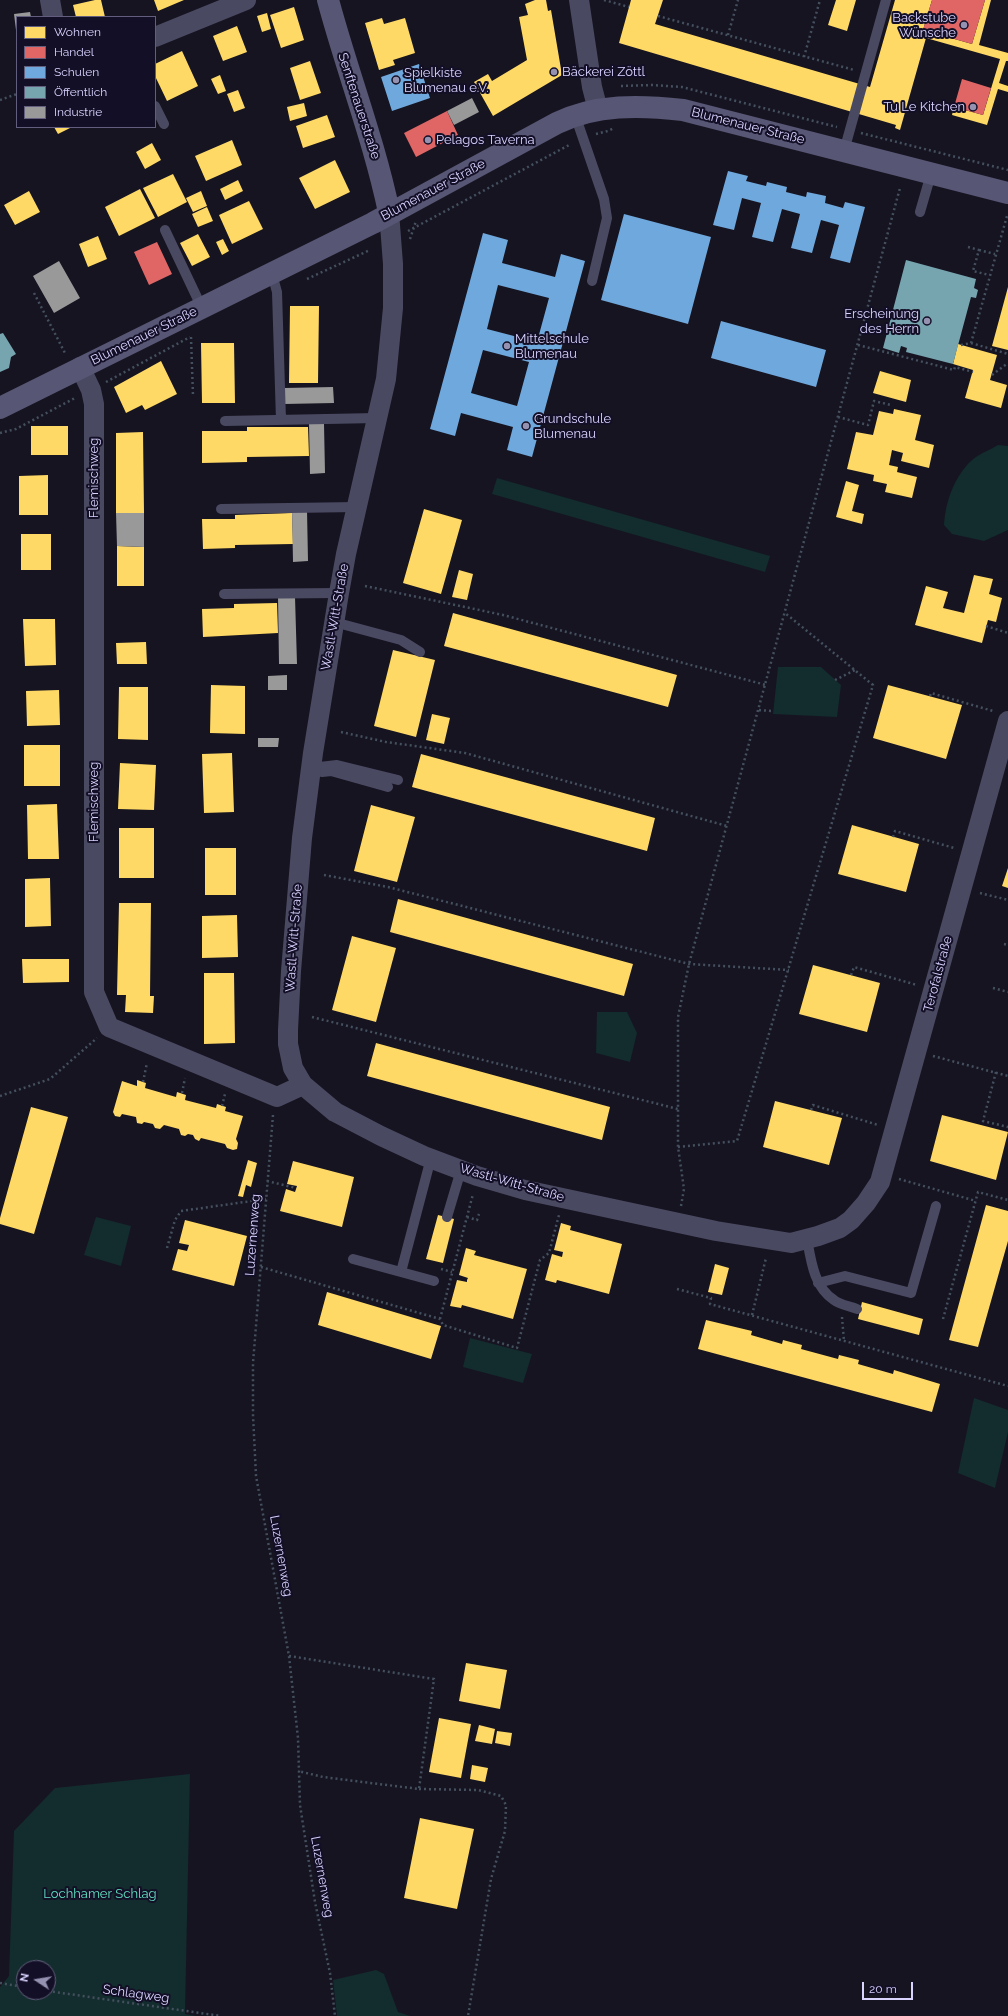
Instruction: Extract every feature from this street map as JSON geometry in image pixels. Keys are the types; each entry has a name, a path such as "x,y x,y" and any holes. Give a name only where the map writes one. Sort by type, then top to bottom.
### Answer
{"street":[{"path":"50,0 53,16"},
{"path":"156,37 246,0"},
{"name":"Senftenauerstraße","path":"328,0 342,56 381,174 389,212"},
{"path":"579,0 592,87 598,110"},
{"name":"Blumenauer Straße","path":"0,408 80,367 272,274 575,115 598,110 645,106 683,110 1008,193"},
{"name":"Wastl-Witt-Straße","path":"389,212 393,264 393,311 386,379 339,593 310,771 296,904 288,1030 288,1044 293,1068 303,1085 335,1112 381,1136 431,1158 461,1170 525,1190 678,1223 790,1243 840,1228 851,1220"},
{"name":"Flemischweg","path":"80,367 91,390 94,404 94,992 109,1027"},
{"name":"Terofalstraße","path":"851,1220 866,1203 880,1182 883,1174 972,853 1004,717"},
{"path":"109,1027 277,1097 303,1085"}],"lane":[{"path":"844,151 886,0"},
{"path":"156,108 164,124"},
{"path":"575,115 604,199 607,218 592,280"},
{"path":"920,212 931,174"},
{"path":"165,230 202,308"},
{"path":"272,274 277,292 281,420"},
{"path":"224,421 377,418"},
{"path":"221,509 357,507"},
{"path":"224,594 339,593"},
{"path":"334,622 401,640 420,652"},
{"path":"310,771 337,765 398,780"},
{"path":"310,771 331,771 388,787"},
{"path":"401,1272 431,1158"},
{"path":"447,1217 461,1170"},
{"path":"818,1283 845,1276 911,1293 936,1206"},
{"path":"807,1239 813,1271 818,1283 834,1301 857,1309"},
{"path":"353,1259 434,1281"}],"path":[{"path":"604,0 629,8"},
{"path":"728,35 738,0"},
{"path":"804,57 820,0"},
{"path":"658,16 865,74"},
{"path":"0,100 16,94"},
{"path":"402,234 573,142"},
{"path":"678,1223 684,1189 678,1147 678,1016 688,964 766,685 900,188"},
{"path":"971,343 1007,216"},
{"path":"968,247 995,254"},
{"path":"304,280 370,250"},
{"path":"979,250 973,271 989,276"},
{"path":"34,293 57,337"},
{"path":"0,433 16,429 197,334"},
{"path":"191,337 194,396"},
{"path":"961,345 971,343 1008,354"},
{"path":"858,345 954,370 955,366 973,372"},
{"path":"992,375 1008,363"},
{"path":"838,417 868,425 874,401 891,405"},
{"path":"364,586 503,615 766,685"},
{"path":"678,1147 737,1141 873,685 785,613"},
{"path":"986,626 1008,633"},
{"path":"835,680 855,670"},
{"path":"930,696 931,693 1004,717"},
{"path":"758,710 772,711"},
{"path":"341,732 386,742 465,753 727,826"},
{"path":"893,837 895,831 972,853"},
{"path":"324,875 388,887 688,964 789,970"},
{"path":"979,892 1008,900"},
{"path":"1004,944 1008,945"},
{"path":"851,975 854,967 934,990"},
{"path":"993,988 1008,992"},
{"path":"312,1017 678,1109"},
{"path":"0,1096 50,1079 109,1027"},
{"path":"917,1052 1008,1076"},
{"path":"996,1072 983,1121 1008,1127"},
{"name":"Luzernenweg","path":"277,1097 271,1129 253,1363 253,1415 256,1476 289,1656 298,1738 300,1805 315,1902 330,1973 335,2016"},
{"path":"811,1110 813,1105 896,1130"},
{"path":"883,1174 976,1201"},
{"path":"268,1181 296,1188"},
{"path":"474,1192 440,1319 443,1325 448,1327 517,1348 540,1260 549,1253 563,1198"},
{"path":"942,1319 978,1192 1008,1200"},
{"path":"167,1248 175,1220 181,1211 266,1199"},
{"path":"467,1217 477,1220 479,1214"},
{"path":"752,1315 766,1258"},
{"path":"261,1266 440,1319"},
{"path":"677,1289 711,1298 710,1304 1008,1386"},
{"path":"840,1303 844,1341"},
{"path":"289,1656 434,1679 419,1788"},
{"path":"298,1771 323,1777 419,1788 478,1790 501,1796 506,1805 504,1831 491,1879 468,2016"},
{"path":"0,1983 16,1986"},
{"name":"Schlagweg","path":"56,1992 221,2016"}],"green space":[{"path":"998,445 1008,446 1008,530 984,541 952,534 944,525 948,499 955,482 965,467 974,459"},
{"path":"497,478 770,556 765,572 492,494"},
{"path":"778,667 821,667 841,685 837,717 773,714"},
{"path":"597,1012 627,1012 637,1033 630,1062 596,1053"},
{"path":"96,1217 131,1226 121,1266 84,1255"},
{"path":"470,1338 532,1354 523,1383 463,1367"},
{"path":"974,1398 1008,1410 1008,1432 995,1488 958,1473"},
{"name":"Lochhamer Schlag","path":"190,1774 185,2014 196,2016 0,2016 0,1987 9,1976 14,1831 55,1788"},
{"path":"376,1970 384,1974 398,2012 410,2016 337,2016 333,1980"}],"building: Wohnen":[{"path":"101,0 105,16 76,16 73,5"},
{"path":"154,0 184,0 158,11"},
{"path":"535,0 546,0 548,11 551,10 562,75 493,116 474,82 488,74 492,81 527,60 519,17 528,15 525,4"},
{"path":"631,0 663,0 655,24 870,87 895,0 932,0 923,30 972,44 985,0 991,0 979,45 1008,53 1008,61 1006,61 999,83 1008,86 1008,92 998,89 987,125 952,115 954,107 983,115 1000,59 926,38 900,130 895,128 896,125 619,43"},
{"path":"836,0 856,0 847,31 828,25"},
{"path":"294,7 304,40 281,48 270,15"},
{"path":"267,13 271,29 262,32 257,16"},
{"path":"382,18 384,24 405,18 415,53 393,60 395,65 379,70 365,23"},
{"path":"237,26 247,52 223,61 213,36"},
{"path":"182,51 198,86 167,101 156,78 156,64"},
{"path":"310,61 321,93 300,100 290,68"},
{"path":"220,75 226,91 218,94 211,79"},
{"path":"238,90 245,108 234,112 227,94"},
{"path":"304,103 307,116 290,121 287,107"},
{"path":"327,115 335,137 303,148 296,126"},
{"path":"55,128 70,128 58,134"},
{"path":"232,140 242,165 206,181 195,156"},
{"path":"152,143 161,160 145,169 136,152"},
{"path":"335,160 350,192 315,209 299,178"},
{"path":"173,174 187,202 158,217 143,188"},
{"path":"238,180 243,191 225,200 220,189"},
{"path":"140,189 155,218 119,236 105,207"},
{"path":"29,191 40,212 15,225 4,205"},
{"path":"201,191 207,206 193,212 186,198"},
{"path":"249,201 263,229 232,244 219,215"},
{"path":"207,207 213,221 198,227 192,214"},
{"path":"198,234 210,257 192,266 180,243"},
{"path":"98,236 107,259 88,267 79,244"},
{"path":"223,239 229,251 222,255 216,242"},
{"path":"1008,287 1008,350 992,346"},
{"path":"290,306 319,306 318,383 289,383"},
{"path":"201,343 234,343 235,403 202,403"},
{"path":"958,344 997,355 990,380 1007,385 1001,408 965,398 973,370 953,364"},
{"path":"161,361 177,394 145,410 142,405 126,413 114,387"},
{"path":"880,371 911,380 906,402 873,393"},
{"path":"894,409 921,415 915,440 934,445 929,468 901,461 903,453 892,450 889,465 898,467 897,472 917,477 912,498 885,492 887,484 873,481 874,475 847,469 856,432 873,435 879,411 893,414"},
{"path":"31,426 68,426 68,455 31,455"},
{"path":"247,427 308,427 309,456 247,457 247,462 202,463 202,431 247,431"},
{"path":"143,432 144,513 116,513 116,433"},
{"path":"48,475 48,515 19,515 19,476"},
{"path":"846,481 859,485 852,511 864,514 862,524 836,517"},
{"path":"424,509 462,520 441,594 403,583"},
{"path":"292,513 293,544 235,545 235,548 203,549 202,519 235,519 235,515"},
{"path":"21,534 51,534 51,570 21,570"},
{"path":"117,546 144,547 144,586 117,586"},
{"path":"459,570 473,574 467,600 452,597"},
{"path":"974,575 993,579 989,594 1002,598 996,622 988,620 982,643 915,625 926,586 948,592 943,608 964,613"},
{"path":"277,603 278,633 203,637 202,609 234,608 234,604"},
{"path":"453,613 677,675 668,707 444,646"},
{"path":"23,619 55,619 56,665 25,666"},
{"path":"146,642 147,664 117,664 116,643"},
{"path":"393,650 435,660 416,737 374,726"},
{"path":"211,685 245,686 245,734 210,733"},
{"path":"888,685 962,705 946,759 873,738"},
{"path":"119,687 148,687 148,740 118,739"},
{"path":"59,690 60,725 27,726 26,691"},
{"path":"432,714 450,718 444,744 426,740"},
{"path":"24,745 60,745 60,786 24,786"},
{"path":"232,753 234,812 204,813 202,754"},
{"path":"421,754 655,818 647,851 412,787"},
{"path":"120,763 156,765 154,810 118,809"},
{"path":"57,804 59,859 28,859 27,805"},
{"path":"371,805 415,817 397,882 354,871"},
{"path":"852,825 919,844 906,892 838,874"},
{"path":"119,828 154,828 154,878 119,878"},
{"path":"205,848 236,848 236,895 205,895"},
{"path":"1008,868 1008,888 1002,886"},
{"path":"50,878 51,926 25,927 25,879"},
{"path":"398,899 633,964 624,996 390,932"},
{"path":"119,903 151,903 150,996 154,996 153,1013 125,1012 126,995 117,995"},
{"path":"237,915 238,957 202,958 202,916"},
{"path":"352,936 396,948 376,1022 332,1010"},
{"path":"22,959 69,959 69,982 23,983"},
{"path":"813,965 880,983 867,1032 799,1014"},
{"path":"204,973 234,973 235,1043 204,1044"},
{"path":"376,1043 610,1107 602,1140 367,1076"},
{"path":"137,1080 146,1083 145,1088 176,1097 177,1092 186,1095 185,1100 216,1108 217,1104 226,1107 225,1111 243,1116 236,1139 238,1143 237,1149 233,1150 227,1148 225,1144 201,1138 199,1141 195,1139 193,1135 181,1135 179,1129 164,1125 160,1129 155,1128 153,1124 144,1122 142,1124 137,1123 136,1117 122,1114 120,1117 115,1116 113,1112 122,1081 137,1086"},
{"path":"775,1101 842,1118 829,1165 763,1147"},
{"path":"31,1107 68,1117 34,1234 0,1224 0,1218"},
{"path":"942,1115 1008,1132 996,1180 930,1161"},
{"path":"248,1160 257,1163 251,1187 246,1185 243,1197 238,1196"},
{"path":"293,1161 354,1177 342,1227 280,1211 286,1189 295,1192 297,1186 287,1184"},
{"path":"986,1205 1008,1211 1008,1241 978,1347 949,1340"},
{"path":"438,1215 454,1219 443,1263 426,1259"},
{"path":"185,1220 247,1236 234,1286 172,1270 178,1249 187,1251 189,1245 179,1243"},
{"path":"561,1223 571,1226 570,1230 622,1244 609,1294 557,1280 556,1283 545,1280 552,1254 562,1257 563,1252 554,1250"},
{"path":"466,1248 476,1251 474,1255 527,1269 513,1319 462,1305 461,1308 450,1306 457,1280 467,1282 468,1278 459,1275"},
{"path":"715,1264 729,1268 722,1295 708,1292"},
{"path":"327,1292 441,1326 431,1359 318,1325"},
{"path":"862,1302 923,1319 919,1335 858,1319"},
{"path":"706,1320 752,1331 751,1335 782,1344 783,1340 802,1345 801,1349 838,1359 839,1355 859,1360 858,1364 893,1374 894,1370 940,1384 932,1412 698,1349"},
{"path":"466,1663 507,1670 500,1709 459,1701"},
{"path":"439,1718 471,1724 461,1778 429,1772"},
{"path":"479,1725 495,1729 492,1744 475,1741"},
{"path":"497,1731 512,1733 510,1746 495,1743"},
{"path":"472,1765 488,1768 485,1782 470,1779"},
{"path":"420,1818 474,1829 457,1909 404,1898"}],"building: Handel":[{"path":"932,0 985,0 972,44 923,30"},
{"path":"962,79 991,88 983,115 954,107"},
{"path":"447,111 458,135 416,157 404,133"},
{"path":"157,242 172,274 149,285 134,252"}],"building: Schulen":[{"path":"419,64 430,98 392,111 381,77"},
{"path":"728,171 748,176 746,181 766,186 767,182 787,187 786,192 806,197 807,192 826,196 825,203 843,208 845,202 865,207 850,263 830,258 839,225 821,220 812,253 791,248 800,214 782,209 773,242 752,237 761,203 742,198 734,230 713,225"},
{"path":"624,214 711,237 688,324 601,300"},
{"name":"Mittelschule Blumenau","path":"483,233 508,240 502,263 555,277 561,254 585,261 532,457 507,450 513,427 461,413 455,436 430,429","holes":["498,285 549,298 537,342 487,329","483,350 529,362 517,406 471,393"]},
{"path":"721,321 826,350 816,387 711,358"}],"building: Öffentlich":[{"name":"Erscheinung des Herrn","path":"906,260 976,279 974,288 978,290 976,298 971,297 953,364 906,352 907,348 901,346 899,353 883,348"},
{"path":"3,333 16,354 11,357 9,368 0,372 0,334"}],"building: Industrie":[{"path":"30,12 31,16 16,16 16,30 14,14"},
{"path":"472,98 479,112 454,125 447,111"},
{"path":"59,261 80,298 54,313 33,276"},
{"path":"333,387 334,403 284,404 284,388"},
{"path":"309,424 324,424 325,473 310,474"},
{"path":"307,510 308,561 293,562 292,511"},
{"path":"116,513 144,513 144,547 117,546"},
{"path":"278,597 295,597 297,664 279,664"},
{"path":"287,675 287,690 268,690 268,676"},
{"path":"258,738 279,738 278,747 258,747"}],"place":[{"name":"Backstube Wünsche","path":"964,25"},
{"name":"Bäckerei Zöttl","path":"554,72"},
{"name":"Spielkiste Blumenau e.V.","path":"396,80"},
{"name":"Tu Le Kitchen","path":"973,107"},
{"name":"Pelagos Taverna","path":"428,140"},
{"name":"Erscheinung des Herrn","path":"927,321"},
{"name":"Mittelschule Blumenau","path":"507,346"},
{"name":"Grundschule Blumenau","path":"526,426"}]}
